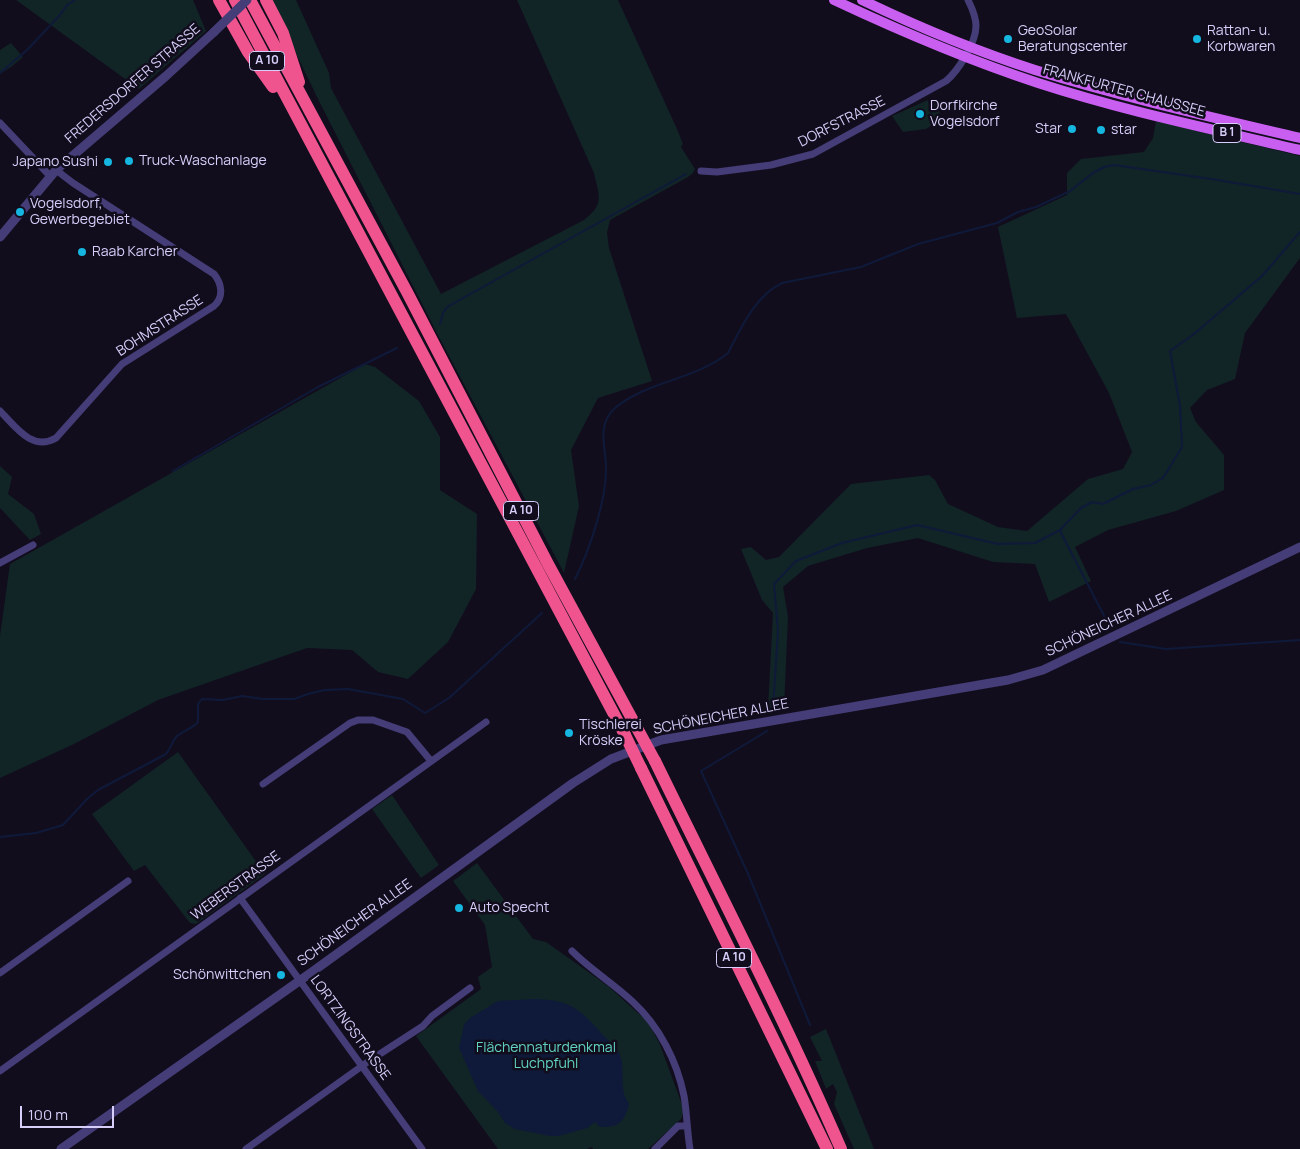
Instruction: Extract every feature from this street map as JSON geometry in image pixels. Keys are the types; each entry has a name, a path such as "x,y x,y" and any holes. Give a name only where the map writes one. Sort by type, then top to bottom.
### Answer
{"highway":[{"path":"219,0 248,52 305,118"},
{"name":"A 10","path":"235,0 407,292 548,564 638,728 741,935 842,1149"},
{"name":"A 10","path":"248,0 305,118 641,768 827,1149"},
{"path":"266,0 283,34 305,118"}],"main road":[{"name":"FRANKFURTER CHAUSSEE","path":"834,0 965,57 1039,83 1112,105 1300,150"},
{"name":"FRANKFURTER CHAUSSEE","path":"862,0 970,46 1034,70 1109,92 1300,138"}],"street":[{"name":"FREDERSDORFER STRASSE","path":"0,238 53,173 166,76 248,0"},
{"path":"968,0 974,13 976,28 970,46"},
{"name":"DORFSTRASSE","path":"701,171 717,172 771,165 813,154 946,80 953,75 970,46"},
{"path":"0,123 53,173"},
{"name":"BOHMSTRASSE","path":"0,411 32,441 39,443 50,442 56,438 122,364 214,306 220,298 219,280 214,274 73,183 53,173"},
{"path":"0,563 33,545"},
{"name":"SCHÖNEICHER ALLEE","path":"61,1149 300,980 573,783 626,752 661,740 976,686 1029,675 1055,666 1300,547"},
{"path":"263,784 350,723 358,720 373,720 407,732 431,761"},
{"name":"WEBERSTRASSE","path":"0,1071 486,722"},
{"path":"0,973 128,881"},
{"name":"LORTZINGSTRASSE","path":"240,898 422,1149"},
{"path":"572,951 589,968 629,998 652,1023 672,1059 684,1095 690,1149"},
{"path":"246,1149 423,1026 432,1016 470,988"},
{"path":"655,1149 678,1126 686,1126"}],"green space":[{"path":"16,0 193,0 206,31 139,89"},
{"path":"270,0 296,0 329,73 331,88 441,294 584,220 595,209 598,204 599,194 594,173 517,0 618,0 677,129 683,144 681,147 695,169 688,177 610,220 607,233 609,248 652,381 598,398 571,450 579,506 564,573 439,337"},
{"path":"11,43 23,57 0,74 0,50"},
{"path":"928,100 930,103 935,103 939,108 940,120 926,129 903,132 892,116"},
{"path":"1156,121 1300,156 1300,258 1245,333 1235,379 1207,390 1190,408 1196,422 1224,455 1224,490 1176,511 1108,530 1075,547 1091,581 1049,602 1035,564 993,562 918,538 867,548 808,566 783,587 788,617 784,708 768,709 773,613 762,600 741,549 751,547 766,560 779,557 851,484 929,475 935,480 948,504 998,527 1027,531 1088,479 1123,469 1132,452 1109,393 1066,314 1017,318 998,227 1067,195 1067,173 1081,159 1144,152 1153,138"},
{"path":"365,364 375,367 419,401 440,437 440,490 477,514 476,589 448,642 408,679 378,672 352,650 307,648 158,700 74,744 0,778 0,636 10,564"},
{"path":"0,466 12,477 8,494 34,514 41,534 30,540 0,508"},
{"path":"178,752 265,874 196,924 190,923 145,865 134,871 92,814"},
{"path":"392,795 439,865 421,878 372,809"},
{"name":"Flächennaturdenkmal Luchpfuhl","path":"477,863 533,939 546,942 608,986 648,1022 659,1042 684,1110 681,1119 648,1149 593,1149 592,1147 587,1149 498,1149 416,1036 481,989 478,977 492,967 485,925 453,881"},
{"path":"826,1029 874,1149 854,1149 834,1104 837,1092 833,1084 826,1089 815,1061 822,1061 810,1037"}],"water":[{"path":"534,999 557,1001 573,1007 587,1018 618,1051 622,1062 624,1094 629,1104 623,1119 616,1125 600,1127 595,1122 587,1128 558,1136 515,1129 505,1123 498,1112 478,1091 459,1048 464,1025 470,1018 498,1001"}],"waterway":[{"path":"0,73 27,50 67,5 75,0"},
{"path":"575,579 592,539 601,508 606,479 603,435 609,414 628,399 701,369 728,353 756,304 772,289 782,283 861,267 918,244 997,223 1018,212 1036,207 1070,191 1093,173 1104,167 1114,165 1300,194"},
{"path":"440,324 447,307 686,174"},
{"path":"773,708 778,631 774,584 796,561 842,543 917,525 998,544 1035,543 1060,530 1081,508 1092,502 1103,504 1133,489 1151,485 1163,478 1182,447 1180,406 1170,351 1194,334 1262,276 1300,232"},
{"path":"173,471 318,387 397,348"},
{"path":"1060,531 1111,629"},
{"path":"0,837 36,833 63,825 98,790 166,754 177,736 198,722 198,704 202,699 223,700 242,696 263,699 294,699 325,690 348,689 403,699 425,713 449,698 542,613"},
{"path":"1120,642 1166,649 1300,640"},
{"path":"767,731 701,771 749,876 810,1025"}],"place":[{"name":"GeoSolar Beratungscenter","path":"1008,39"},
{"name":"Rattan- u. Korbwaren","path":"1197,39"},
{"name":"Dorfkirche Vogelsdorf","path":"920,114"},
{"name":"Star","path":"1072,129"},
{"name":"star","path":"1101,130"},
{"name":"Truck-Waschanlage","path":"129,161"},
{"name":"Japano Sushi","path":"108,162"},
{"name":"Vogelsdorf, Gewerbegebiet","path":"20,212"},
{"name":"Raab Karcher","path":"82,252"},
{"name":"Tischlerei Kröske","path":"569,733"},
{"name":"Auto Specht","path":"459,908"},
{"name":"Schönwittchen","path":"281,975"}]}
